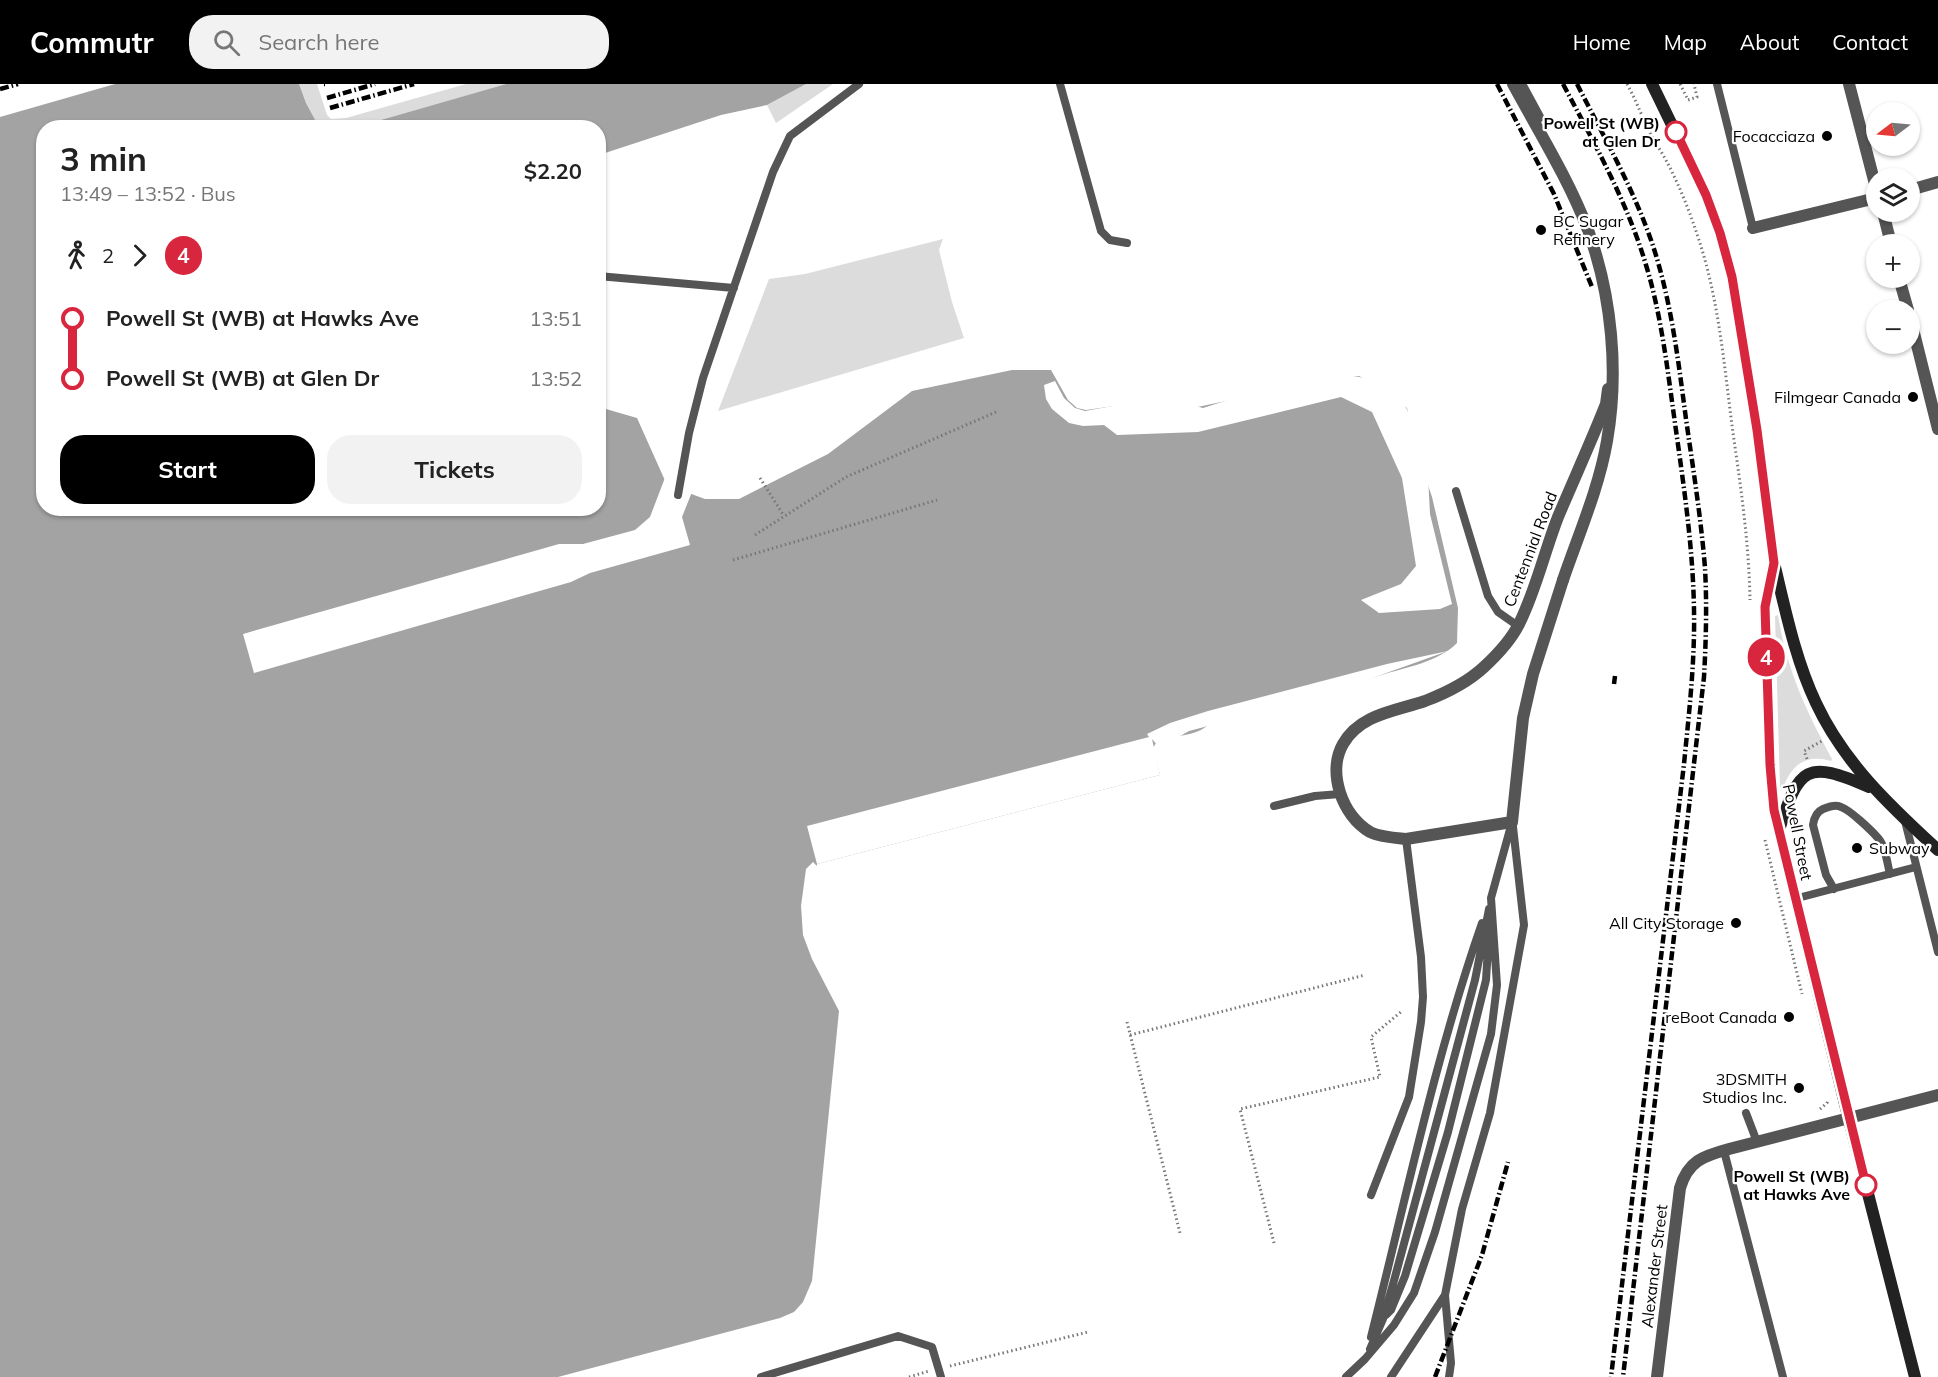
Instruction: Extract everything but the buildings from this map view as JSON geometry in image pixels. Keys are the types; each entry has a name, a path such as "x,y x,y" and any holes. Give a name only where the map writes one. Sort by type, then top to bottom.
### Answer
{"main road":[{"name":"Powell Street","path":"1652,84 1693,166 1720,233 1732,277 1757,430 1774,563 1765,607 1771,786 1794,899 1915,1377"},
{"path":"1774,563 1802,669 1816,703 1844,752 1873,789 1938,850"},
{"path":"1779,833 1795,786 1811,773 1832,772 1873,789"}],"street":[{"path":"1512,822 1524,718 1533,674 1598,477 1611,411 1612,382 1611,339 1606,298 1587,229 1561,173 1514,84"},
{"name":"Centennial Road","path":"1512,822 1406,839 1371,832 1360,824 1349,811 1340,794 1337,761 1343,744 1353,730 1381,713 1441,695 1483,668 1502,648 1518,626 1558,518 1606,404 1615,335 1609,281 1591,227 1551,141 1520,84"},
{"path":"1849,84 1871,168"},
{"path":"1920,187 1938,182"},
{"path":"1753,228 1866,200"},
{"path":"1919,354 1938,429"},
{"path":"1724,1150 1938,1095"},
{"name":"Alexander Street","path":"1657,1377 1680,1188 1683,1178 1694,1163 1724,1150"}],"lane":[{"path":"678,495 689,433 703,378 773,172 790,136 859,84"},
{"path":"1060,84 1101,231 1110,240 1127,243"},
{"path":"1717,84 1753,228"},
{"path":"606,277 734,288"},
{"path":"1456,491 1488,596 1498,612 1518,626"},
{"path":"1274,806 1316,796 1340,794"},
{"path":"1834,889 1826,875 1813,825 1819,812 1830,807 1837,806 1846,809 1878,838 1890,874"},
{"path":"1905,820 1938,952"},
{"path":"1365,1359 1443,1046 1463,977 1491,898 1512,822"},
{"path":"1449,1377 1451,1363 1445,1294 1462,1209 1490,1113 1524,925 1512,822"},
{"path":"1371,1195 1409,1096 1421,1022 1423,997 1421,957 1406,839"},
{"path":"1794,899 1916,867"},
{"path":"1365,1359 1383,1319 1475,980 1491,898"},
{"path":"1383,1319 1391,1310 1405,1276 1448,1132 1486,980 1491,898"},
{"path":"1346,1377 1394,1325 1414,1293 1435,1232 1491,1034 1497,985 1491,898"},
{"path":"1746,1113 1757,1142"},
{"path":"1724,1150 1784,1377"},
{"path":"1391,1377 1445,1294"},
{"path":"761,1377 898,1336 932,1347 940,1373"}],"path":[{"path":"1627,84 1685,201 1703,255 1718,323 1749,564"},
{"path":"1680,84 1688,100 1698,97 1694,84"},
{"path":"755,535 846,477 996,412"},
{"path":"760,478 784,516"},
{"path":"733,560 937,500"},
{"path":"1807,760 1804,751 1822,740"},
{"path":"1130,1035 1365,975"},
{"path":"1274,1243 1240,1108 1380,1077 1371,1037 1402,1011"},
{"path":"1126,1023 1180,1233"},
{"path":"909,1377 940,1373 1088,1332"}],"shaded area":[{"path":"0,84 299,84 315,120 36,120 36,516 606,516 606,409 637,418 667,485 705,499 739,499 828,454 912,391 1012,370 1051,370 1068,400 1077,408 1086,410 1114,406 1188,409 1340,377 1359,376 1390,391 1407,408 1416,449 1432,497 1458,608 1457,643 1450,649 1411,667 1211,722 1194,733 1159,738 1153,748 1160,775 817,864 811,926 821,959 847,1004 816,1314 618,1377 0,1377"},
{"path":"299,84 317,84 327,115 331,119 346,118 466,84 506,84 383,120 315,120"},
{"path":"506,84 806,84 767,105 721,115 606,153 606,120 381,120"},
{"path":"806,84 833,84 776,123 767,105"},
{"path":"943,239 939,250 964,338 718,411 769,279 805,274"},
{"path":"1778,615 1792,672 1832,759 1831,761 1814,759 1801,763 1791,773 1783,788 1780,787 1775,616"}],"pier":[{"path":"0,84 115,84 0,117"},
{"path":"1340,374 1372,379 1389,388 1404,403 1412,421 1428,476 1430,514 1452,604 1440,609 1379,613 1361,600 1401,584 1416,566 1402,478 1372,412 1341,397 1198,432 1117,435 1104,425 1083,426 1069,423 1052,409 1046,399 1044,385 1055,381 1064,398 1075,408 1085,411 1118,405 1192,405 1203,408 1247,394"},
{"path":"666,475 669,483 692,492 682,517 690,545 590,573 571,582 254,673 243,634 559,544 583,544 635,530 650,517"},
{"path":"1448,651 1319,697 1189,731 1175,739 1161,741 1158,746 1152,739 1160,775 817,864 807,826 1149,737 1147,734 1170,723 1208,711 1387,664"},
{"path":"813,862 819,868 818,918 817,925 814,926 822,956 828,958 850,1003 853,1013 854,1039 819,1315 809,1323 790,1331 629,1377 558,1377 780,1318 794,1312 803,1302 812,1281 839,1011 812,959 803,935 801,906 806,869"}],"railway":[{"path":"0,89 18,84"},
{"path":"327,98 375,84"},
{"path":"330,108 414,84"},
{"path":"1497,84 1554,194 1592,287"},
{"path":"1563,84 1620,195 1638,241 1651,284 1660,321 1669,378 1687,513 1693,586 1694,629 1690,707 1611,1377"},
{"path":"1577,84 1635,200 1651,240 1664,284 1680,374 1706,582 1704,677 1623,1377"},
{"path":"1614,684 1615,676"},
{"path":"1435,1377 1482,1255 1508,1162"}],"bus line":[{"name":"4","path":"1676,132 1706,195 1720,233 1732,277 1757,430 1774,563 1765,607 1770,765 1774,810 1866,1185"}],"place":[{"name":"Powell St (WB) at Glen Dr","path":"1676,132"},
{"name":"Focacciaza","path":"1827,136"},
{"name":"BC Sugar Refinery","path":"1541,230"},
{"name":"Filmgear Canada","path":"1913,397"},
{"name":"Subway","path":"1857,848"},
{"name":"All City Storage","path":"1736,923"},
{"name":"reBoot Canada","path":"1789,1017"},
{"name":"3DSMITH Studios Inc.","path":"1799,1088"},
{"name":"Powell St (WB) at Hawks Ave","path":"1866,1185"}]}
